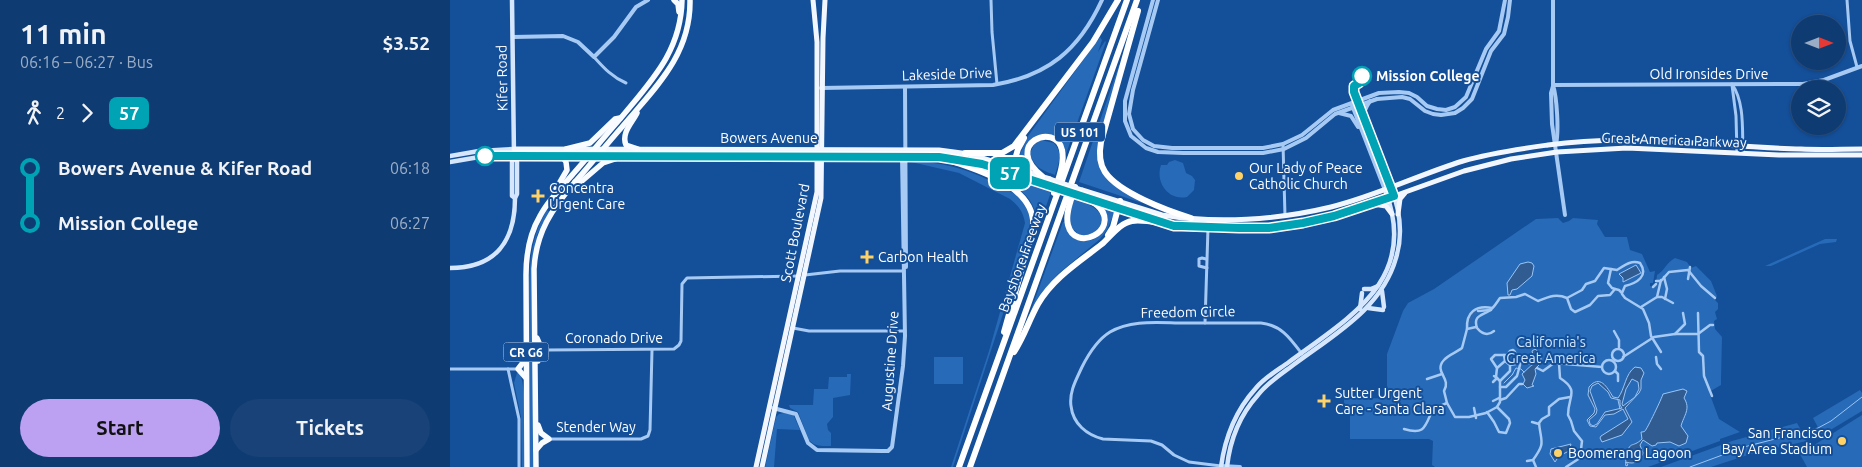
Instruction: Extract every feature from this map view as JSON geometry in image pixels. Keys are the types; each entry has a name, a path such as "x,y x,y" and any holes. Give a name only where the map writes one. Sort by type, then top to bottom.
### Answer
{"highway":[{"path":"671,51 679,20 678,6 674,0"},
{"name":"CR G6","path":"536,467 534,262 540,232 560,199 596,156 620,118 665,63 678,31 682,0"},
{"name":"CR G6","path":"527,467 526,258 540,216 589,156 599,149 669,71 684,40 690,15 690,0"},
{"path":"690,15 693,3 696,0"},
{"path":"965,153 996,154 1008,151 1031,126 1093,42 1118,0"},
{"name":"Bayshore Freeway","path":"960,466 1127,0"},
{"name":"Bayshore Freeway","path":"970,467 1138,0"},
{"path":"1142,0 1101,142 1100,160 1104,171 1118,185 1153,204 1191,218"},
{"path":"638,149 626,145 624,136 643,102"},
{"path":"566,149 590,143 614,119 620,118"},
{"path":"1012,170 1018,149 1031,126"},
{"path":"1033,263 1059,176 1062,156 1059,143 1049,137 1036,138 1027,149 1029,164 1042,176"},
{"path":"1081,192 1095,204 1103,215 1104,225 1101,231 1090,238 1075,236 1070,231 1067,222 1086,145"},
{"path":"548,204 567,170 566,162 562,156"},
{"path":"575,182 582,180 603,163 624,156"},
{"path":"939,157 974,169 1012,188 1026,199 1032,212 1033,228 1001,340 1000,355"},
{"path":"1104,242 1113,227 1119,205"},
{"path":"1008,362 1048,290 1061,276 1120,227 1131,221 1174,226"},
{"path":"535,317 537,340 546,350 540,353 538,357 535,398 538,428 540,433 548,439 536,450"},
{"path":"526,358 518,369 526,379"}],"main road":[{"name":"Kifer Road","path":"450,268 471,267 494,255 508,237 513,225 515,198 512,196 514,149 512,0"},
{"name":"Scott Boulevard","path":"813,0 820,88"},
{"name":"Scott Boulevard","path":"790,327 805,275 821,198 820,88 825,0"},
{"name":"Great America Parkway","path":"1119,205 1162,215 1191,218 1285,216 1332,207 1465,161 1509,151 1556,144 1623,139 1803,149 1862,149"},
{"name":"Great America Parkway","path":"1081,192 1174,226 1269,228 1303,223 1372,204 1407,190 1481,166 1557,152 1627,148 1862,156"},
{"name":"Bowers Avenue","path":"450,156 472,152 514,149 939,150 965,153 1081,192"},
{"name":"Bowers Avenue","path":"450,162 485,156 939,157 967,160 1042,176 1049,182"},
{"name":"Scott Boulevard","path":"762,467 790,327 798,276 816,201 820,156"},
{"path":"1303,355 1359,309 1379,286 1392,253 1395,214 1394,196 1388,189"},
{"path":"1224,467 1230,430 1242,406 1256,387 1368,308 1382,291 1392,271 1398,252 1400,236 1395,214 1388,198 1388,189"},
{"path":"1395,214 1400,199 1407,190"},
{"path":"1372,204 1386,206 1395,214"},
{"path":"798,276 805,275"},
{"path":"1359,309 1363,291 1379,286"},
{"path":"1368,308 1383,309 1382,291"},
{"name":"Scott Boulevard","path":"756,467 773,408"}],"street":[{"path":"594,57 614,37 636,7 648,0"},
{"path":"991,0 997,84"},
{"name":"Lakeside Drive","path":"820,88 997,84 1019,80 1038,73 1058,60 1075,42 1098,10 1102,0"},
{"path":"1153,0 1124,105 1125,122 1134,140 1146,148 1162,153 1263,153 1284,150 1306,138 1328,119 1352,105"},
{"path":"1158,0 1129,107 1130,123 1136,134 1147,143 1165,148 1263,148 1284,144 1305,134 1333,110 1358,103 1379,93 1399,92 1416,97 1427,106 1446,110 1459,104 1468,92 1486,49 1499,31 1505,0"},
{"path":"1358,103 1402,97 1413,101 1429,113 1441,115 1455,113 1463,108 1472,99 1491,51 1505,30 1510,0"},
{"path":"1553,0 1554,85 1558,136 1556,144 1565,215"},
{"path":"1847,0 1850,41 1860,66"},
{"path":"513,37 563,36 578,42 604,69 618,80 626,83"},
{"name":"Old Ironsides Drive","path":"1554,85 1803,84 1824,80 1860,66"},
{"path":"1732,84 1736,90 1741,114 1740,153"},
{"name":"Augustine Drive","path":"773,408 797,415 807,441 817,450 888,451 894,441 905,331 905,87"},
{"path":"1362,117 1371,101"},
{"path":"1358,103 1388,189"},
{"path":"1352,105 1361,130 1388,189"},
{"path":"1339,113 1351,116 1361,130"},
{"path":"1284,144 1285,216"},
{"path":"1205,323 1208,228"},
{"path":"1206,268 1198,263 1202,258 1207,260"},
{"path":"1567,298 1582,290 1586,284 1596,282 1602,269 1607,267 1618,270 1626,264 1640,263 1644,269 1642,278 1626,285 1622,294"},
{"path":"1611,268 1608,284 1612,288 1619,290 1625,298 1641,307 1647,316 1652,338 1661,352"},
{"path":"1655,298 1664,276 1669,272 1689,268"},
{"path":"1688,279 1689,268"},
{"path":"1689,268 1701,286 1715,298 1708,298"},
{"path":"805,275 840,271 905,271"},
{"name":"Coronado Drive","path":"546,350 674,349 680,343 682,284 687,278 798,276"},
{"path":"1664,276 1669,286 1665,298"},
{"path":"1653,287 1656,282 1661,280"},
{"path":"1494,331 1485,334 1479,331 1476,326 1478,316 1492,309 1499,298 1525,294 1538,300 1548,296 1561,295 1567,298 1571,309 1575,312 1589,305 1598,296 1610,295 1615,289"},
{"path":"1641,307 1660,296 1673,302"},
{"path":"1469,328 1468,319 1472,311 1481,308 1492,309"},
{"path":"1478,311 1492,309"},
{"path":"1675,334 1685,324 1683,313"},
{"path":"1698,314 1699,352 1703,356 1704,376 1712,396"},
{"name":"Freedom Circle","path":"1224,467 1189,462 1174,455 1162,445 1150,440 1097,438 1078,424 1071,404 1073,386 1087,358 1098,342 1111,332 1127,325 1139,323 1261,323 1271,324 1285,332 1303,355"},
{"path":"1470,323 1462,348 1445,359 1441,368 1442,374 1447,381 1444,392 1447,403 1457,418 1467,418 1497,407 1500,399 1500,381 1510,371 1510,365"},
{"path":"1602,367 1607,374 1614,371 1619,360 1652,338 1675,334 1698,334 1710,325 1713,325"},
{"path":"1469,328 1476,326"},
{"path":"790,327 808,331 905,331"},
{"path":"1614,331 1619,340 1619,347"},
{"path":"1602,367 1615,349 1623,352 1623,357"},
{"name":"Stender Way","path":"548,439 641,439 648,436 650,430 652,350"},
{"path":"1497,368 1491,359 1495,355 1504,355 1512,350 1515,352 1515,364"},
{"path":"1612,353 1612,358 1619,360"},
{"path":"1493,382 1497,368 1504,361 1504,355"},
{"path":"1515,356 1520,356 1526,362 1532,364"},
{"path":"1656,357 1657,364 1661,369"},
{"path":"1606,360 1612,361 1616,365"},
{"path":"1504,361 1510,365 1515,364 1520,367"},
{"path":"1500,387 1506,387 1517,376 1520,367 1526,362"},
{"path":"1537,368 1543,371 1552,363 1584,364 1602,367"},
{"path":"1559,363 1560,378 1568,383 1571,388 1568,415 1574,432 1582,441 1581,456"},
{"path":"1435,366 1441,368"},
{"path":"450,369 518,369"},
{"path":"508,369 519,419 519,467"},
{"path":"1614,371 1618,374 1618,381"},
{"path":"1427,379 1442,374"},
{"path":"1495,377 1500,381"},
{"path":"1492,401 1506,398 1519,384 1522,384"},
{"path":"1533,460 1542,447 1539,424 1542,418 1549,415 1549,406 1559,399 1570,397"},
{"path":"1404,429 1415,431 1423,429 1428,423 1433,409 1447,403"},
{"path":"1486,412 1499,432 1506,433 1510,423 1509,419 1497,407"},
{"path":"1474,408 1476,415"},
{"path":"1490,416 1490,422"},
{"path":"1532,422 1539,424"},
{"path":"1566,467 1581,456 1593,452"},
{"path":"1527,460 1533,460"},
{"path":"1533,460 1536,467"},
{"path":"1224,467 1240,467"}],"green space":[{"path":"1100,37 1102,40 1098,52 1106,42 1066,154 1062,143 1055,137 1047,134 1039,135 1032,138 1027,145 1025,154 1026,167 1016,163 1028,136"},
{"path":"1119,65 1121,65 1099,144 1102,171 1142,203 1079,182"},
{"path":"1041,140 1054,143 1059,151 1059,162 1055,175 1039,168 1030,153 1034,145"},
{"path":"1175,160 1183,163 1186,173 1195,180 1194,190 1187,197 1174,196 1169,193 1160,178 1161,165 1167,165"},
{"path":"918,161 961,169 981,176 1011,192 1025,205 1031,228 953,467 951,467 989,351 1025,223 1020,210 1010,199 959,173 911,162"},
{"path":"987,170 1051,192 1027,261 1036,227 1035,212 1032,204 1020,191 987,172"},
{"path":"1074,199 1088,204 1099,212 1101,222 1092,235 1079,235 1071,227 1070,214"},
{"path":"1104,208 1115,211 1107,230 1100,239 1058,274 1031,310 1063,222 1066,222 1067,229 1082,238 1086,240 1095,239 1104,230"},
{"path":"547,210 549,212 537,235 531,266 534,467 529,467 527,304 529,303 530,267 533,243"},
{"name":"California's Great America","path":"1558,218 1563,223 1573,218 1598,220 1597,224 1605,237 1627,237 1630,250 1642,254 1650,272 1655,271 1653,283 1650,283 1650,286 1653,287 1656,284 1657,275 1675,258 1687,262 1691,268 1696,266 1711,281 1717,296 1715,300 1718,303 1718,309 1715,312 1717,319 1714,321 1715,329 1722,337 1721,385 1709,392 1719,419 1740,432 1648,467 1435,467 1432,465 1433,441 1429,439 1350,439 1350,405 1344,405 1344,399 1387,398 1387,354 1403,311 1408,303 1434,289 1536,219"},
{"path":"1825,239 1837,239 1836,242 1820,244 1771,266 1765,266"},
{"path":"934,357 963,357 963,384 934,384"},
{"path":"517,373 519,373 522,379 524,390 525,467 522,467 521,417 514,383"},
{"path":"847,374 851,374 850,395 833,398 833,417 827,424 828,430 831,433 831,446 814,444 809,440 798,412 790,408 789,405 813,405 814,389 828,389 829,377 847,377"},
{"path":"1860,390 1862,393 1862,411 1822,435 1813,418"},
{"path":"784,413 793,414 800,430 777,429 774,467 765,467 776,417"},
{"name":"San Francisco Bay Area Stadium","path":"1862,415 1862,467 1807,467 1797,449 1806,446 1811,447"},
{"path":"1797,423 1807,441 1757,452 1711,467 1661,467 1732,441"}],"shaded area":[{"path":"1528,262 1534,266 1532,276 1508,295 1507,283 1520,264"},
{"path":"1636,265 1641,273 1623,282 1623,278 1619,274"},
{"path":"1535,349 1541,354 1541,363 1535,369 1536,374 1532,385 1534,386 1527,388 1523,384 1525,380 1522,374 1535,362 1532,351"},
{"path":"1635,367 1641,368 1644,373 1639,393 1625,408 1632,422 1622,435 1602,442 1601,436 1628,419 1623,409 1614,414 1605,415 1596,427 1590,426 1587,420 1594,413 1595,409 1588,395 1589,387 1593,383 1600,382 1603,383 1613,397 1618,398","holes":["1632,379 1638,382 1639,389 1635,397 1623,406 1626,389","1598,383 1608,392 1611,398 1620,400 1622,408 1605,412 1597,424 1593,426 1589,420 1596,414 1597,410 1590,391 1592,386"]},
{"path":"1683,389 1687,391 1684,398 1687,409 1681,426 1688,436 1686,443 1679,446 1670,442 1657,443 1652,446 1643,440 1640,445 1643,453 1637,462 1626,462 1630,446 1642,439 1641,432 1645,431 1663,394"},
{"name":"Boomerang Lagoon","path":"1571,444 1569,451 1559,456 1555,462 1550,454 1551,449"}],"waterway":[{"path":"1512,375 1516,368 1524,372"},
{"path":"1504,383 1513,374"},
{"path":"1690,467 1744,447 1818,428 1831,421 1862,397"},
{"path":"1618,400 1620,409"}],"tunnel":[{"path":"1470,323 1472,316 1478,311"}],"bus line":[{"name":"57","path":"485,156 939,157 967,160 982,164 1174,226 1269,228 1334,216 1394,196 1353,89 1359,83 1362,76"}],"place":[{"name":"Mission College","path":"1362,76"},
{"name":"Our Lady of Peace Catholic Church","path":"1239,176"},
{"name":"Concentra Urgent Care","path":"538,196"},
{"name":"Carbon Health","path":"867,257"},
{"name":"Sutter Urgent Care - Santa Clara","path":"1324,401"},
{"name":"San Francisco Bay Area Stadium","path":"1842,441"},
{"name":"Boomerang Lagoon","path":"1558,453"}]}
